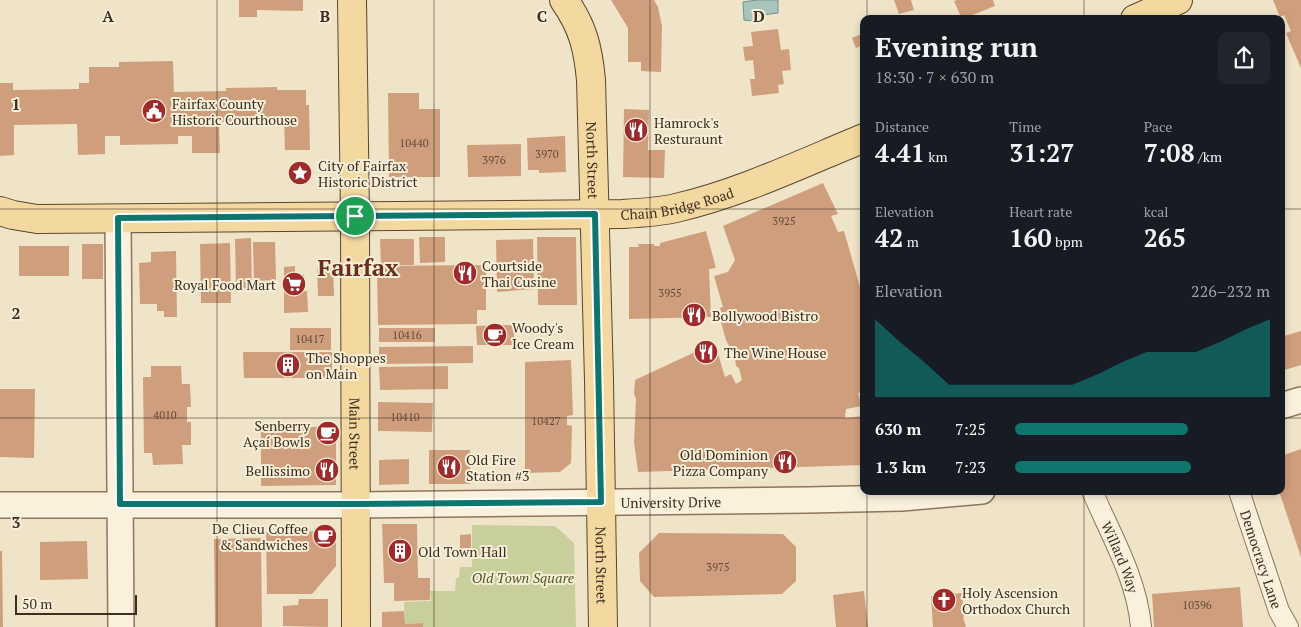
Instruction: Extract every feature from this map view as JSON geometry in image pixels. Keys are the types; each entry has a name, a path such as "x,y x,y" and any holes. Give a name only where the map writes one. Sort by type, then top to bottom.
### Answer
{"main road":[{"name":"Main Street","path":"352,0 355,216 356,627"},
{"name":"North Street","path":"564,0 584,35 589,54 591,80 599,380 602,627"},
{"path":"1144,15 1178,0"},
{"name":"Chain Bridge Road","path":"0,210 13,215 37,219 622,214 675,208 700,201 763,179 860,140"}],"street":[{"path":"118,218 121,627"},
{"path":"1285,405 1301,400"},
{"name":"University Drive","path":"0,505 601,502 902,498 936,495"},
{"name":"Willard Way","path":"1094,495 1133,582 1139,606 1141,627"},
{"name":"Democracy Lane","path":"1240,495 1279,611 1288,627"}],"green space":[{"name":"Old Town Square","path":"472,525 555,526 574,543 576,627 423,627 423,623 405,624 404,602 431,601 430,591 455,591 456,578 459,578 460,567 472,567"}],"water":[{"path":"778,0 778,13 755,16 754,21 744,20 743,2"}],"building":[{"path":"239,0 303,0 303,11 257,10 257,17 239,17"},
{"path":"611,0 654,0 658,7 662,26 661,72 641,71 641,62 628,62 628,28"},
{"path":"894,0 911,0 914,10 899,14"},
{"path":"993,0 995,6 972,15 960,15 954,1"},
{"path":"1273,0 1301,0 1301,68 1286,33 1291,31 1285,15 1279,15"},
{"path":"778,29 781,50 789,49 791,70 782,71 784,84 778,85 779,93 752,96 750,79 755,79 753,60 745,61 743,47 753,46 751,32"},
{"path":"860,35 860,46 856,48 852,38"},
{"name":"Fairfax County Historic Courthouse","path":"173,61 174,92 226,91 226,88 277,87 277,90 306,90 306,105 309,105 310,150 285,150 284,118 277,118 277,121 219,122 220,153 192,153 192,136 178,136 178,144 120,145 120,136 105,136 105,154 78,155 77,124 14,125 14,155 0,156 0,83 13,83 13,90 79,89 79,83 89,83 89,67 119,67 119,62"},
{"path":"388,93 419,93 419,109 440,109 440,177 389,177"},
{"name":"Hamrock's Resturaunt","path":"624,109 649,110 648,150 665,150 664,178 623,177"},
{"path":"565,136 566,172 539,173 539,170 528,170 527,138"},
{"path":"521,144 521,176 468,177 467,145"},
{"path":"823,183 838,214 831,216 838,232 844,231 860,287 860,393 858,393 860,406 846,409 845,418 860,416 860,465 638,472 634,442 635,380 693,353 696,345 703,350 715,344 725,377 731,374 736,384 742,380 720,319 723,318 720,308 723,307 714,276 728,272 735,260 723,226"},
{"path":"706,231 716,268 709,269 711,317 629,319 629,247 639,247 638,244 660,246 660,243"},
{"path":"419,237 445,237 445,262 420,263"},
{"path":"537,237 576,237 577,305 538,305"},
{"path":"251,238 252,290 236,290 235,239"},
{"path":"380,239 414,239 414,265 381,265"},
{"path":"533,239 534,289 497,292 496,240"},
{"path":"253,242 275,242 276,280 254,281"},
{"path":"230,243 231,303 201,303 200,244"},
{"path":"82,244 103,244 103,279 82,279"},
{"path":"19,246 69,246 69,276 19,276"},
{"path":"176,251 177,317 164,317 164,311 157,311 157,304 140,304 139,263 151,262 151,252"},
{"path":"486,265 486,310 477,310 477,324 378,325 377,266"},
{"path":"295,266 295,275 304,275 304,291 307,291 308,312 284,313 284,267"},
{"path":"317,268 333,268 334,296 318,296"},
{"name":"Woody's Ice Cream","path":"514,325 514,345 477,345 476,326"},
{"path":"290,328 331,328 331,350 290,350"},
{"path":"379,328 435,328 435,342 379,342"},
{"path":"1301,331 1301,365 1285,370 1285,336"},
{"path":"473,346 473,363 379,364 379,347"},
{"name":"The Shoppes on Main","path":"243,352 332,352 332,378 244,378"},
{"path":"571,360 573,415 567,416 567,425 572,426 571,463 560,472 525,473 525,362"},
{"path":"151,366 181,366 182,384 190,384 191,407 187,407 187,422 191,422 191,445 182,445 183,464 153,465 152,453 144,453 143,377 151,377"},
{"path":"448,366 448,389 380,390 379,367"},
{"path":"0,389 35,389 34,458 0,457"},
{"path":"378,402 433,403 432,432 378,431"},
{"path":"261,427 336,427 336,485 261,486"},
{"path":"1301,449 1301,557 1280,495 1285,495 1285,455"},
{"name":"Old Fire Station #3","path":"429,450 470,450 470,484 429,484"},
{"path":"409,459 409,484 379,485 379,460"},
{"name":"Old Town Hall","path":"382,524 417,524 418,578 430,578 430,600 394,601 394,583 384,583"},
{"path":"336,531 336,566 312,594 267,594 266,532"},
{"path":"659,533 783,534 796,547 796,581 782,594 654,597 640,581 639,553"},
{"path":"471,534 471,554 460,555 460,535"},
{"path":"261,538 262,627 215,627 214,539"},
{"path":"87,541 88,579 40,580 40,542"},
{"path":"0,551 2,551 3,627 0,627"},
{"path":"1240,587 1243,627 1154,627 1152,594"},
{"path":"864,591 868,627 836,627 833,595"},
{"path":"962,593 963,617 966,627 933,627 931,596"},
{"path":"299,599 328,599 328,627 283,626 283,606 298,605"},
{"path":"404,611 405,624 423,623 423,627 382,627 382,612"}],"place":[{"name":"Fairfax County Historic Courthouse","path":"154,111"},
{"name":"Hamrock's Resturaunt","path":"636,130"},
{"name":"City of Fairfax Historic District","path":"300,173"},
{"name":"Courtside Thai Cusine","path":"465,273"},
{"name":"Royal Food Mart","path":"294,284"},
{"name":"Bollywood Bistro","path":"694,315"},
{"name":"Woody's Ice Cream","path":"495,335"},
{"name":"The Wine House","path":"706,352"},
{"name":"The Shoppes on Main","path":"288,365"},
{"name":"Senberry Açaí Bowls","path":"328,433"},
{"name":"Old Dominion Pizza Company","path":"785,462"},
{"name":"Old Fire Station #3","path":"449,467"},
{"name":"Bellissimo","path":"327,470"},
{"name":"De Clieu Coffee & Sandwiches","path":"325,536"},
{"name":"Old Town Hall","path":"400,551"},
{"name":"Holy Ascension Orthodox Church","path":"944,600"}],"district":[{"name":"Fairfax","path":"358,267"}],"route":[{"path":"595,214 601,502 120,504 118,218 355,216 595,214"}]}
